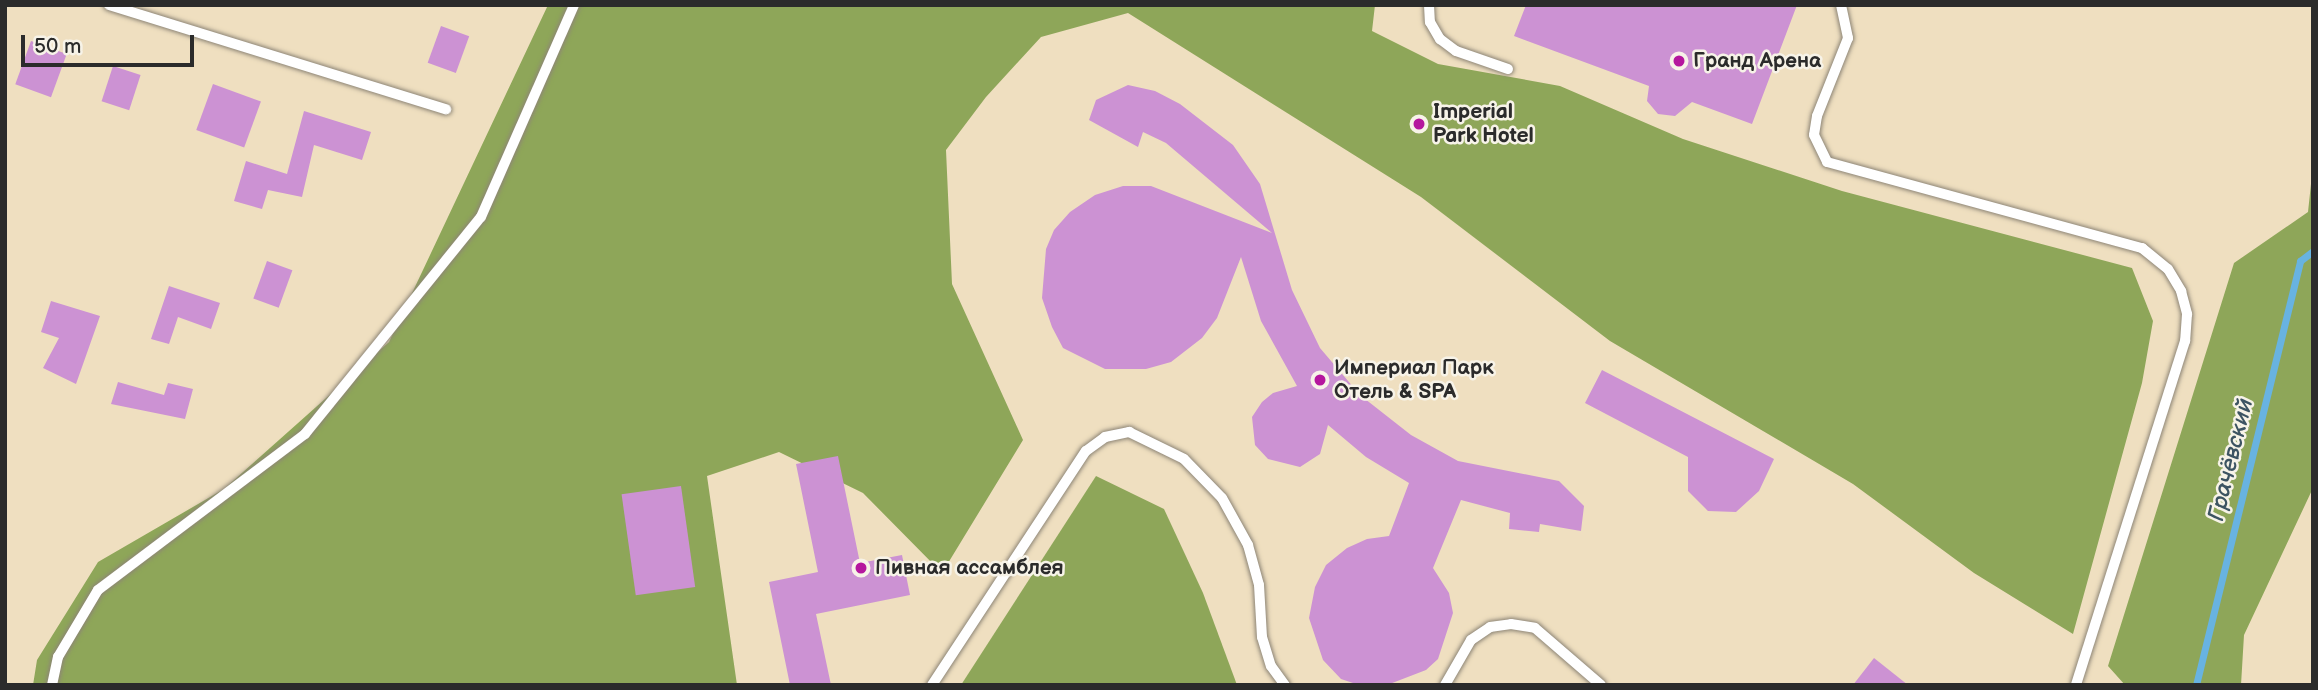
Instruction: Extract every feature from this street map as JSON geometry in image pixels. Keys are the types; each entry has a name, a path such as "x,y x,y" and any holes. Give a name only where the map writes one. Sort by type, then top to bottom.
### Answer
{"lane":[{"path":"109,5 446,108"},
{"path":"52,685 58,657 98,590 306,434 481,217 574,5"},
{"path":"1429,5 1430,22 1440,39 1456,51 1508,69"},
{"path":"1841,5 1848,38 1817,116 1815,135 1826,162 2143,248 2168,269 2181,291 2186,314 2185,341 2076,685"},
{"path":"932,685 1087,452 1105,437 1129,432 1184,459 1222,498 1248,545 1259,585 1262,637 1271,666 1285,685"},
{"path":"1445,685 1471,640 1490,627 1511,624 1535,628 1601,685"}],"green space":[{"path":"548,5 1375,5 1372,31 1438,64 1560,86 1683,139 1842,191 2132,268 2153,321 2142,383 2073,634 1974,573 1853,484 1610,341 1421,197 1128,13 1041,37 986,97 946,150 952,284 1023,440 942,573 863,493 779,452 707,476 737,685 33,685 37,660 98,562 224,489 389,342"},
{"path":"2313,165 2313,488 2244,635 2241,685 2125,685 2108,666 2234,263 2308,212"},
{"path":"1096,476 1164,509 1203,593 1237,685 961,685"}],"building":[{"name":"Гранд Арена","path":"1526,5 1797,5 1752,124 1692,102 1675,116 1658,114 1647,101 1649,86 1514,36"},
{"path":"441,26 469,36 456,73 428,63"},
{"path":"31,41 67,54 51,97 15,84"},
{"path":"113,66 141,75 129,110 102,101"},
{"path":"213,84 261,101 244,147 196,130"},
{"name":"Империал Парк Отель & SPA","path":"1128,85 1155,91 1180,104 1233,145 1260,184 1292,290 1320,348 1360,395 1411,435 1458,461 1559,481 1584,506 1581,531 1540,524 1539,532 1509,529 1510,513 1461,500 1433,568 1449,593 1453,613 1438,659 1426,670 1387,685 1359,685 1341,679 1323,660 1309,618 1315,587 1326,565 1347,548 1367,539 1389,536 1409,483 1366,457 1328,425 1320,454 1300,467 1268,459 1255,445 1252,417 1262,402 1273,393 1297,386 1261,321 1241,257 1217,318 1202,338 1171,362 1146,369 1105,369 1063,348 1052,327 1042,298 1046,249 1054,230 1070,212 1095,195 1123,186 1151,186 1272,233 1166,143 1143,132 1138,147 1089,120 1096,100"},
{"path":"304,111 371,132 362,160 314,145 302,197 268,190 262,209 234,201 246,161 287,174"},
{"path":"267,261 292,270 279,308 253,299"},
{"path":"169,286 220,303 211,329 178,317 169,344 151,339"},
{"path":"51,301 100,316 76,384 43,368 59,338 41,332"},
{"path":"1602,370 1774,459 1759,491 1736,512 1708,511 1688,491 1688,457 1585,403"},
{"path":"118,382 164,395 168,383 193,389 185,419 111,404"},
{"name":"Пивная ассамблея","path":"838,456 860,563 902,555 910,595 816,614 831,685 790,685 769,582 818,572 796,464"},
{"path":"681,486 695,587 636,595 622,494"},
{"path":"1874,658 1908,685 1853,685"}],"waterway":[{"name":"Грачёвский","path":"2196,685 2300,261 2313,251"}],"place":[{"name":"Гранд Арена","path":"1679,61"},
{"name":"Imperial Park Hotel","path":"1419,124"},
{"name":"Империал Парк Отель & SPA","path":"1320,380"},
{"name":"Пивная ассамблея","path":"861,568"}]}
